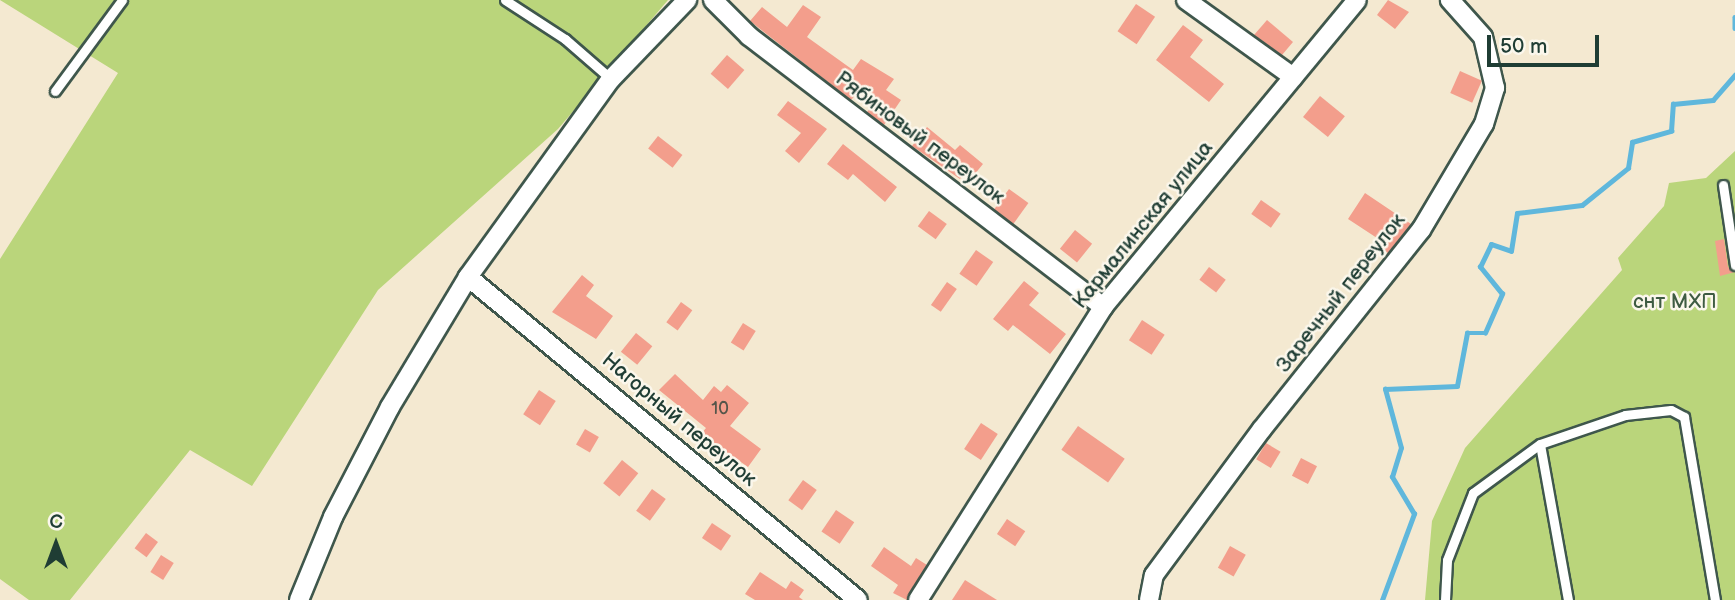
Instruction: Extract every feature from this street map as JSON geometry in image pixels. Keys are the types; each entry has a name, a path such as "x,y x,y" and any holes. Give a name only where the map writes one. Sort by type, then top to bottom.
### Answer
{"street":[{"path":"299,600 333,517 383,420 468,277 611,79 687,0"},
{"name":"Рябиновый переулок","path":"713,0 749,36 1103,307"},
{"path":"1186,0 1293,77"},
{"name":"Кармалинская улица","path":"918,600 1103,307 1357,0"},
{"name":"Заречный переулок","path":"1149,600 1154,575 1262,429 1421,230 1484,124 1495,88 1483,37 1450,0"},
{"name":"Нагорный переулок","path":"468,277 858,600"}],"lane":[{"path":"55,91 122,0"},
{"path":"505,0 565,39 611,79"},
{"path":"1723,185 1735,265"},
{"path":"1445,600 1447,560 1473,493 1540,444 1625,415 1671,410 1684,417 1715,600"},
{"path":"1540,444 1568,600"}],"green space":[{"path":"0,0 668,0 558,129 378,290 252,486 190,450 70,600 29,600 0,579 0,259 118,73"},
{"name":"снт МХП","path":"1735,151 1735,600 1425,600 1432,521 1465,448 1622,270 1618,258 1664,206 1669,183 1706,178"}],"building":[{"path":"1388,0 1409,12 1395,29 1377,15"},
{"path":"1136,4 1155,17 1137,44 1118,31"},
{"path":"803,5 821,17 807,37 853,70 861,59 894,79 886,90 901,100 884,125 867,112 878,99 863,87 851,100 750,21 762,7 787,27"},
{"path":"1267,20 1293,42 1282,55 1254,35"},
{"path":"1183,25 1203,40 1190,57 1224,84 1209,102 1156,60"},
{"path":"727,55 744,70 728,89 711,74"},
{"path":"1460,71 1482,81 1472,103 1450,93"},
{"path":"1320,96 1345,116 1328,137 1303,117"},
{"path":"788,101 827,129 799,163 785,151 801,133 777,115"},
{"path":"927,127 955,150 960,145 983,164 974,175 967,170 960,179 912,146"},
{"path":"658,136 682,155 673,168 648,149"},
{"path":"843,144 897,187 885,202 853,174 848,180 827,164"},
{"path":"1009,189 1028,203 1013,224 994,210"},
{"path":"1365,193 1411,224 1388,253 1374,244 1377,238 1348,219"},
{"path":"1261,200 1281,214 1271,228 1251,214"},
{"path":"929,211 947,224 936,239 918,226"},
{"path":"1075,230 1092,244 1077,262 1060,249"},
{"path":"1724,239 1728,267 1735,272 1720,276 1715,241"},
{"path":"976,250 993,262 977,286 959,274"},
{"path":"1209,267 1226,280 1216,292 1199,280"},
{"path":"582,275 594,285 586,296 613,316 596,339 552,312"},
{"path":"1024,281 1039,293 1029,305 1066,334 1050,354 1013,325 1008,331 993,319"},
{"path":"947,282 957,289 941,312 931,305"},
{"path":"681,302 692,310 678,330 666,322"},
{"path":"1142,320 1165,335 1152,355 1129,340"},
{"path":"743,323 756,331 744,350 731,343"},
{"path":"636,333 652,346 637,365 621,352"},
{"path":"675,374 703,400 714,386 721,392 727,385 749,403 730,426 761,449 748,467 701,434 706,428 659,390"},
{"path":"539,390 556,401 540,425 523,414"},
{"path":"981,423 998,434 981,460 964,449"},
{"path":"1078,426 1125,459 1108,482 1061,450"},
{"path":"585,429 599,437 590,453 576,445"},
{"path":"1266,443 1281,452 1271,468 1256,459"},
{"path":"1301,458 1317,466 1308,484 1292,476"},
{"path":"622,460 638,473 619,497 603,483"},
{"path":"803,480 817,490 802,510 788,500"},
{"path":"652,489 666,499 650,521 636,511"},
{"path":"836,510 854,522 840,544 821,532"},
{"path":"1007,519 1025,531 1015,546 997,534"},
{"path":"712,523 731,536 721,551 702,538"},
{"path":"146,533 158,542 147,557 135,548"},
{"path":"1230,546 1246,555 1234,577 1218,568"},
{"path":"884,547 911,566 916,558 927,565 907,600 893,593 898,585 871,566"},
{"path":"161,555 174,563 163,580 150,572"},
{"path":"760,572 786,589 791,581 804,590 799,597 803,600 755,600 745,594"},
{"path":"965,580 997,600 952,600"}],"waterway":[{"path":"1735,17 1735,28"},
{"path":"1382,600 1414,514 1392,477 1401,448 1385,389 1457,386 1467,333 1485,333 1502,294 1480,267 1491,244 1511,251 1517,213 1582,205 1628,168 1632,142 1671,131 1673,104 1713,100 1735,75"}]}
